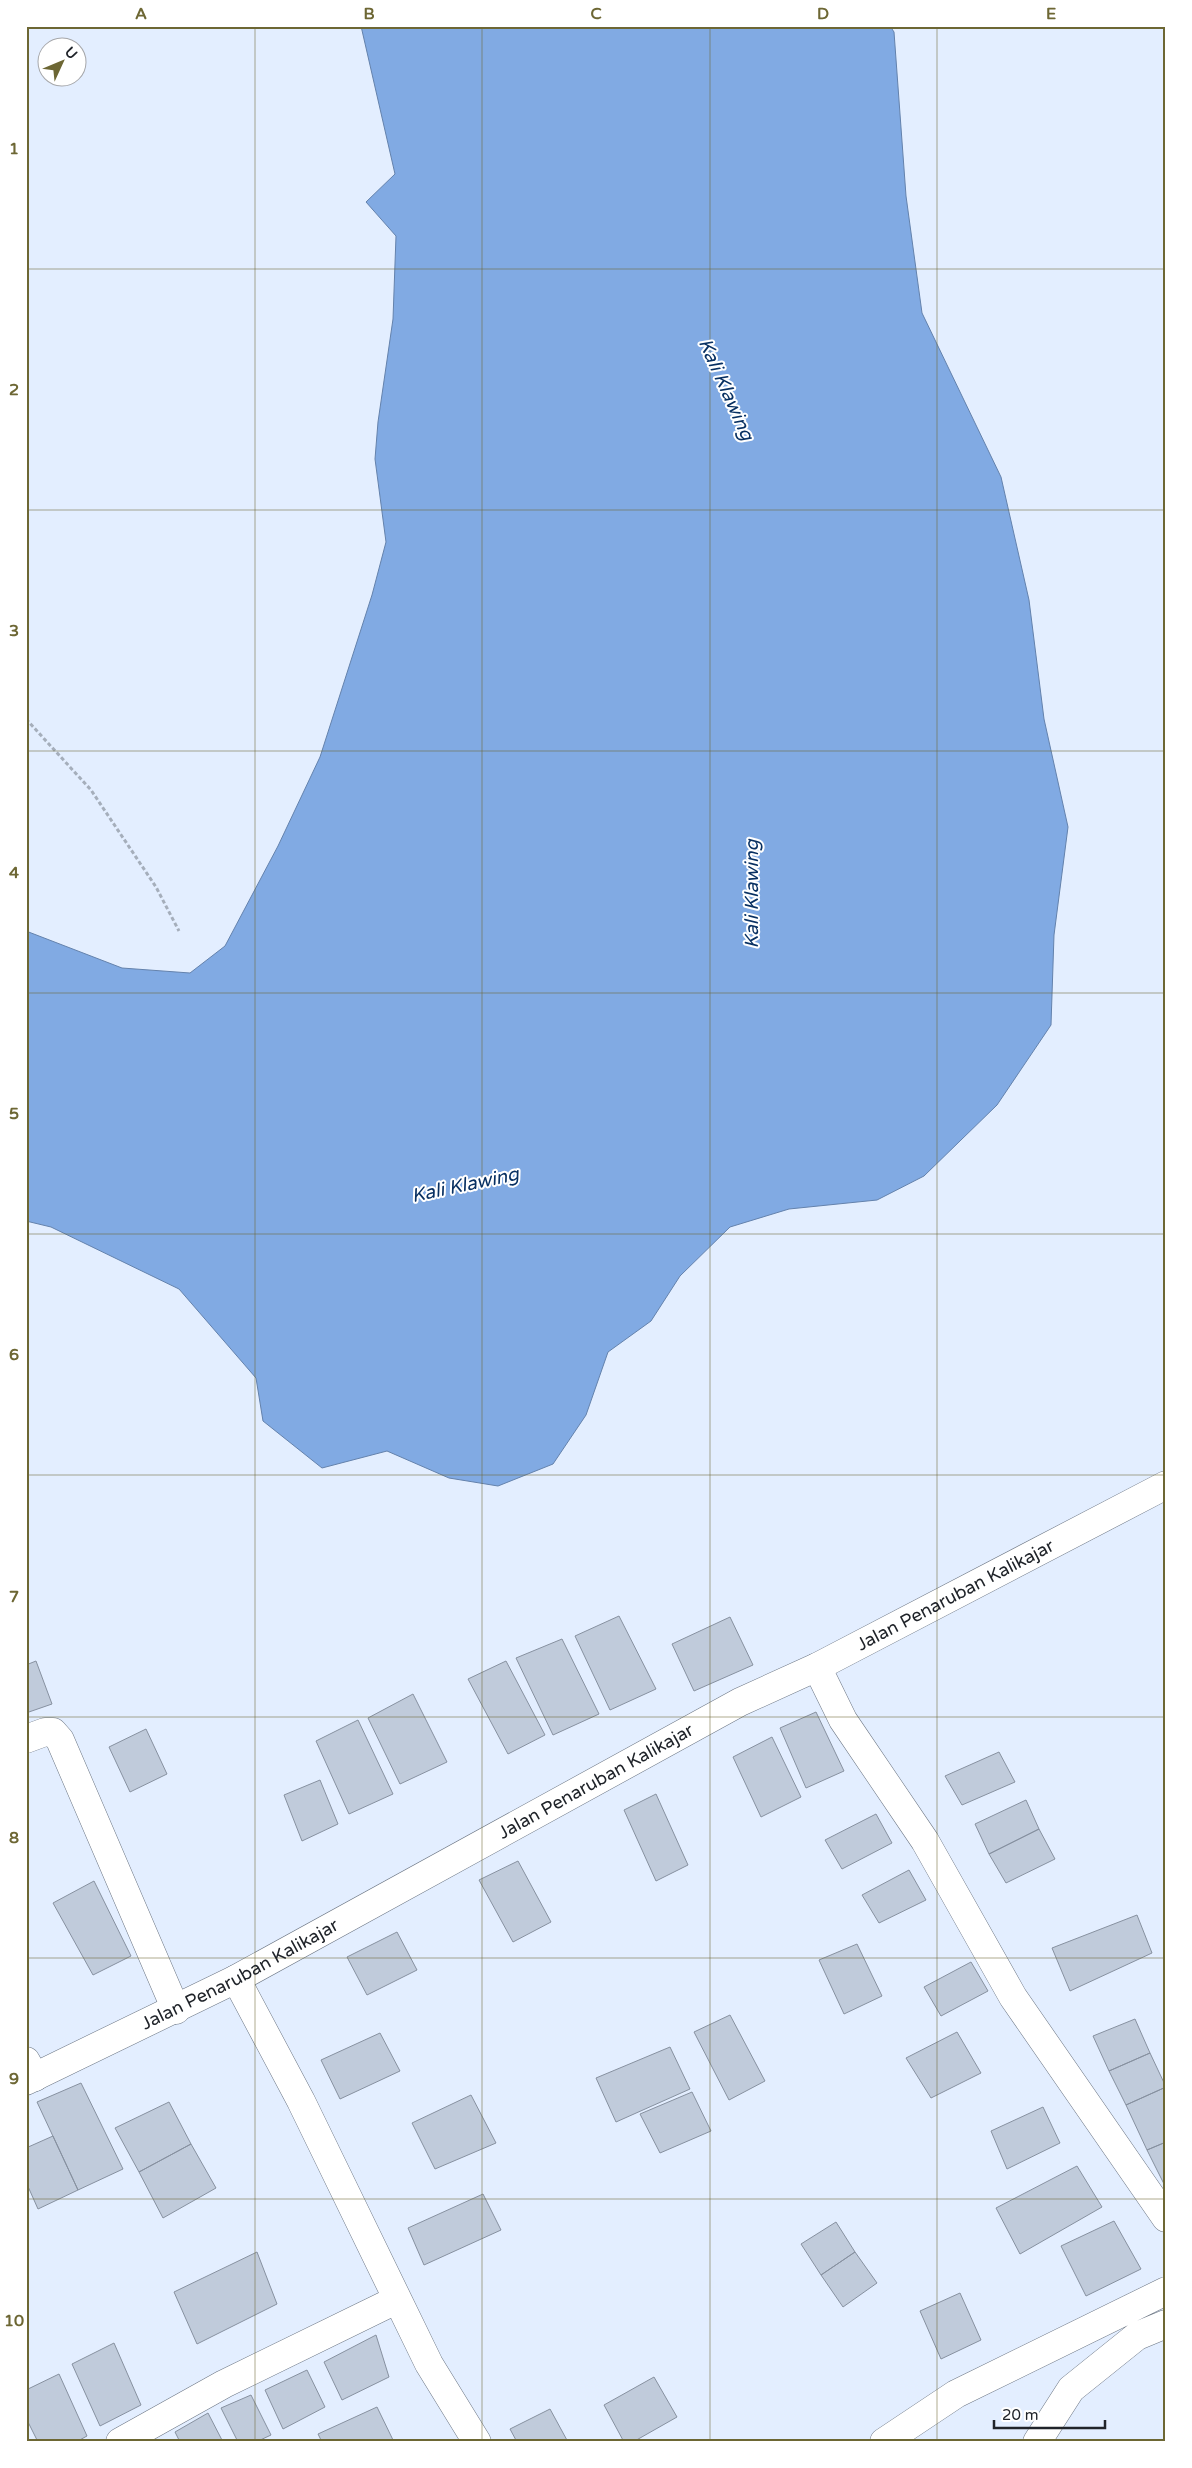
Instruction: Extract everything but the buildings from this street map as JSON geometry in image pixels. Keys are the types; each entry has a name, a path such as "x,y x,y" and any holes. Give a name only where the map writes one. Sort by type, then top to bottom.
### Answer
{"street":[{"name":"Jalan Penaruban Kalikajar","path":"29,2073 176,2010 236,1979 740,1702 817,1667 1166,1485"},
{"path":"817,1667 843,1720 925,1841 1013,1997 1166,2218"},
{"path":"26,1739 45,1732 53,1732 60,1740 176,2010"},
{"path":"236,1979 301,2101 396,2300 429,2364 477,2442"},
{"path":"884,2442 956,2394 1166,2292"},
{"path":"120,2442 224,2384 396,2300"},
{"path":"1037,2442 1071,2389 1137,2336 1166,2324"}],"path":[{"path":"26,719 92,790 156,887 179,931"}],"water":[{"name":"Kali Klawing","path":"361,26 890,26 894,32 906,196 922,313 1001,477 1029,600 1044,719 1068,827 1054,935 1051,1025 997,1105 924,1176 877,1200 789,1209 730,1227 680,1276 651,1321 608,1352 586,1415 553,1464 498,1486 449,1478 387,1451 322,1468 263,1421 256,1378 179,1289 51,1227 26,1221 26,931 122,968 190,973 225,946 278,846 320,757 372,595 386,542 375,459 378,422 393,319 396,236 366,202 395,174"}]}
